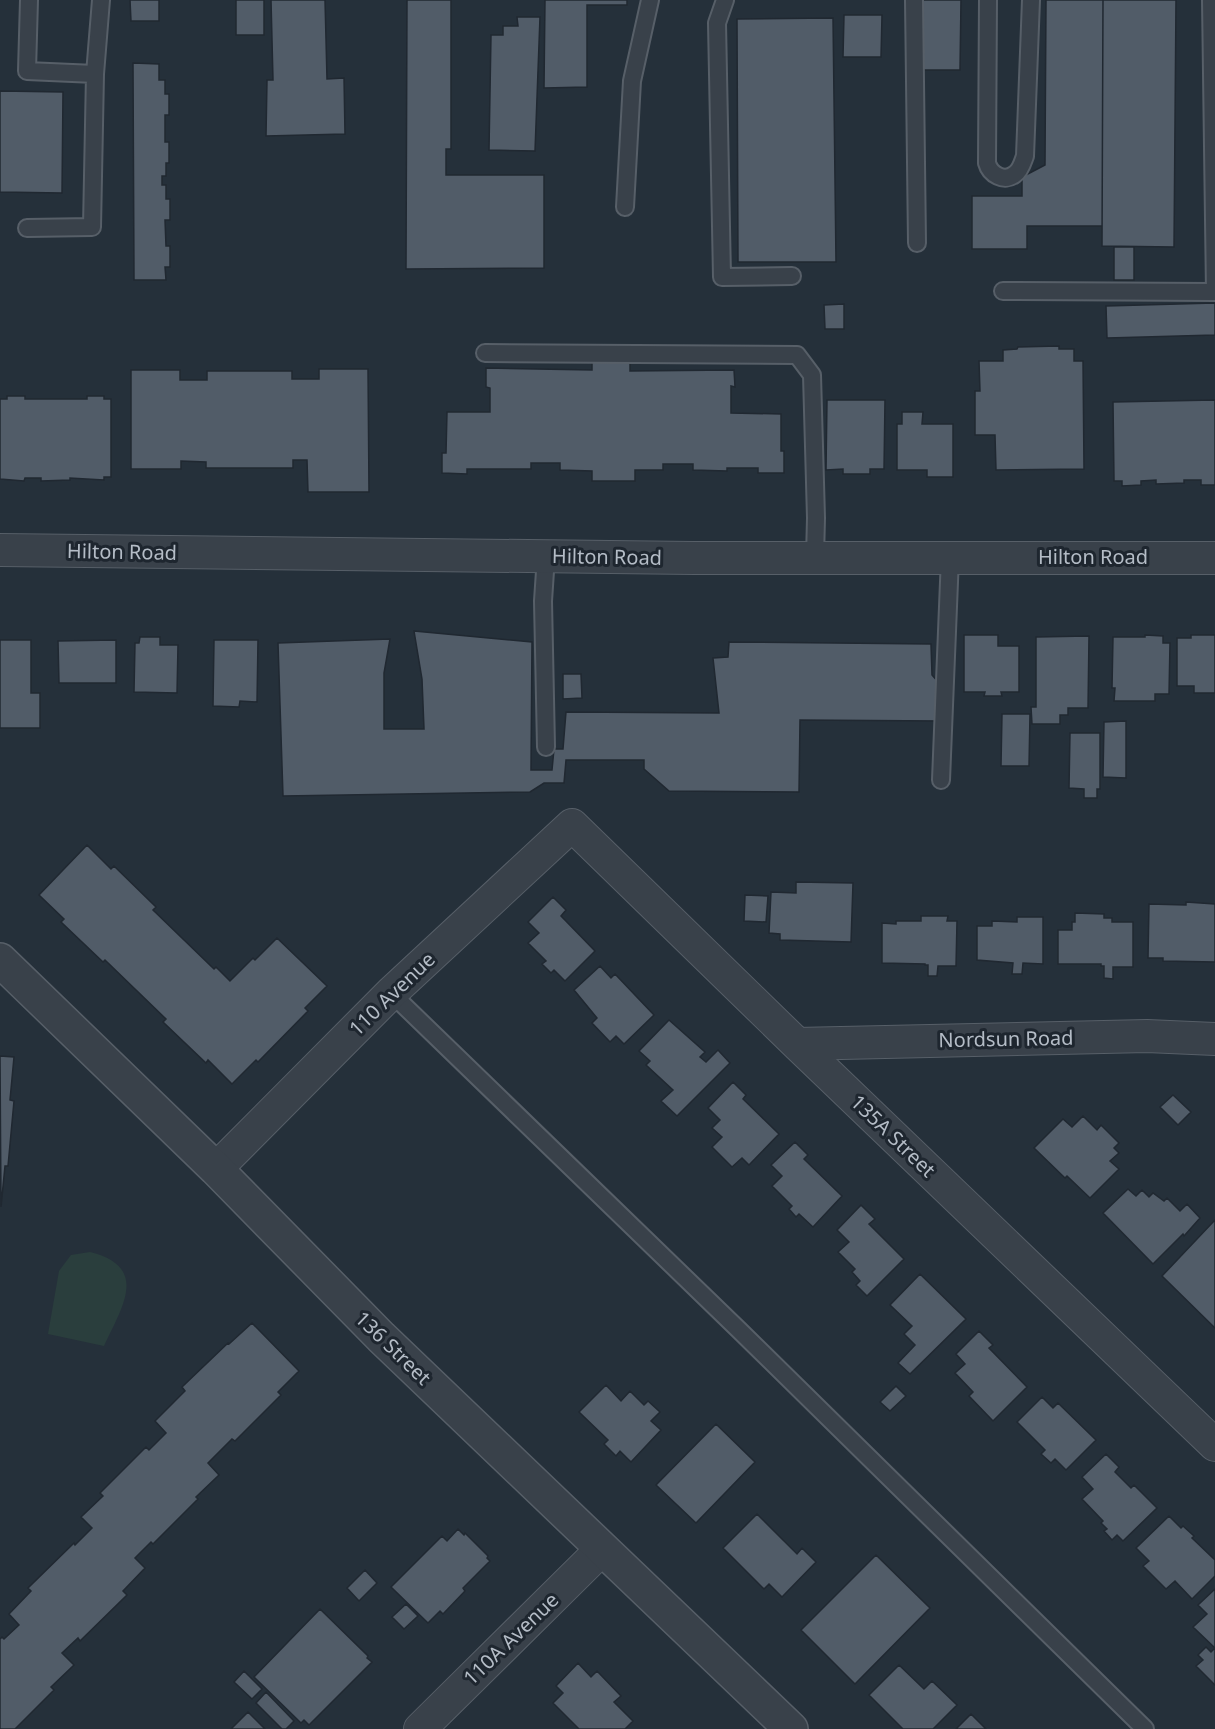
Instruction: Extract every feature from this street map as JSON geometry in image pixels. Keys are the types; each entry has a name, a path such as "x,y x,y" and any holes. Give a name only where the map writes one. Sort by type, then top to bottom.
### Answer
{"street":[{"name":"Hilton Road","path":"0,550 693,558 950,556 1215,558"},
{"name":"110 Avenue","path":"216,1169 391,993 572,825"},
{"name":"135A Street","path":"572,825 796,1044 1215,1445"},
{"name":"136 Street","path":"0,960 216,1169 381,1337 791,1729"},
{"name":"Nordsun Road","path":"796,1044 1147,1036 1215,1039"},
{"name":"110A Avenue","path":"420,1729 602,1549"}],"lane":[{"path":"29,0 27,71 95,74"},
{"path":"27,228 92,227 95,74 101,0"},
{"path":"626,207 632,81 650,0"},
{"path":"725,0 717,23 722,277 792,276"},
{"path":"914,0 916,243"},
{"path":"988,0 987,163 989,171 996,176 1007,177 1016,174 1025,156 1031,0"},
{"path":"1002,291 1215,292 1211,0"},
{"path":"485,353 797,355 812,375 815,557"},
{"path":"546,556 543,601 546,747"},
{"path":"941,780 950,556"},
{"path":"391,993 729,1320 1145,1729"}],"green space":[{"path":"90,1252 109,1259 120,1268 126,1278 123,1303 104,1346 48,1334 59,1271 71,1255"}],"building":[{"path":"130,0 159,0 159,21 131,21"},
{"path":"236,0 264,0 264,35 236,35"},
{"path":"271,0 325,0 327,79 344,78 345,134 266,136 267,80 273,80"},
{"path":"407,0 451,0 451,149 446,149 446,175 544,175 544,268 406,269"},
{"path":"545,0 627,0 627,5 587,5 587,87 544,88"},
{"path":"919,0 961,0 960,70 919,70"},
{"path":"1046,0 1103,0 1102,246 1102,226 1027,226 1027,249 972,249 972,196 1022,196 1022,177 1045,165"},
{"path":"1103,0 1176,0 1174,247 1102,246"},
{"path":"844,15 882,15 881,57 843,57"},
{"path":"517,17 540,17 535,151 489,150 491,35 503,35 503,26 518,26"},
{"path":"833,18 836,262 738,262 737,19"},
{"path":"133,63 159,64 159,80 165,80 165,94 169,94 169,115 165,115 165,142 169,142 169,163 166,163 166,176 162,176 162,185 166,185 166,199 170,199 170,220 165,220 166,246 170,246 170,267 165,267 166,280 134,280"},
{"path":"0,91 63,92 62,193 0,192"},
{"path":"1114,247 1134,247 1134,280 1114,280"},
{"path":"1215,303 1215,335 1107,338 1106,306"},
{"path":"844,304 844,329 825,329 824,305"},
{"path":"1059,346 1059,349 1074,349 1074,361 1083,361 1084,469 996,470 995,435 975,435 975,391 980,391 979,361 1003,361 1003,350 1018,347"},
{"path":"592,361 630,362 630,371 734,370 735,387 731,386 731,413 781,414 781,451 784,451 784,473 758,473 758,468 727,468 727,471 693,470 693,464 663,464 663,470 635,470 635,481 592,481 592,471 560,470 560,463 531,463 531,469 467,469 467,474 442,473 442,453 446,453 447,412 490,412 490,388 486,387 486,368 592,370"},
{"path":"319,369 368,369 369,492 308,492 307,460 293,460 293,468 206,468 206,462 181,461 181,469 131,469 131,370 180,370 180,380 207,380 207,371 292,371 292,379 319,379"},
{"path":"7,396 25,396 25,399 87,399 87,396 104,396 104,399 111,399 111,477 104,477 104,480 0,479 0,399 7,399"},
{"path":"827,400 885,400 884,469 870,469 870,474 843,474 843,469 826,470"},
{"path":"1215,400 1215,485 1201,485 1201,480 1156,484 1156,480 1141,481 1141,485 1122,486 1122,481 1114,481 1113,402"},
{"path":"902,412 923,412 922,424 953,424 953,477 927,477 927,470 897,470 897,424 902,424"},
{"path":"414,631 532,642 531,770 552,770 554,749 563,749 566,712 719,713 713,658 728,657 729,642 931,644 932,675 939,683 941,721 800,720 799,792 669,791 644,769 644,760 566,760 564,783 544,783 530,792 283,796 278,643 390,639 384,673 384,729 424,729 422,679"},
{"path":"964,635 998,635 998,646 1019,646 1019,692 1001,692 1002,696 984,696 985,692 964,692"},
{"path":"1145,635 1163,636 1163,643 1170,643 1169,694 1155,694 1155,701 1114,701 1113,637 1145,637"},
{"path":"1191,635 1215,635 1215,693 1194,693 1194,686 1177,686 1177,638 1191,638"},
{"path":"1089,636 1088,708 1068,708 1068,715 1060,715 1060,724 1032,724 1031,707 1036,707 1036,637"},
{"path":"140,637 160,637 160,645 178,645 177,693 134,692 135,643 139,643"},
{"path":"0,640 31,640 31,693 40,693 40,728 0,728"},
{"path":"116,640 116,683 59,683 58,641"},
{"path":"214,640 258,640 257,702 240,701 239,707 213,706"},
{"path":"563,674 581,674 582,698 563,699"},
{"path":"1002,714 1030,714 1029,766 1001,766"},
{"path":"1126,721 1126,778 1103,777 1104,722"},
{"path":"1070,733 1100,733 1100,789 1097,789 1097,798 1084,798 1084,789 1069,788"},
{"path":"87,845 111,869 114,866 156,907 153,910 214,969 216,967 230,981 277,938 327,986 305,1008 308,1011 258,1062 256,1060 232,1084 208,1060 206,1063 163,1022 166,1019 105,960 103,962 61,922 64,919 39,895"},
{"path":"796,882 853,883 851,942 780,940 780,934 769,933 771,892 796,893"},
{"path":"745,895 768,896 766,922 744,921"},
{"path":"553,897 566,910 561,916 595,951 565,981 554,970 551,973 542,964 546,961 528,943 539,933 528,922"},
{"path":"1186,902 1215,904 1215,962 1163,961 1163,958 1148,958 1149,904 1186,905"},
{"path":"1075,913 1104,914 1104,918 1112,918 1112,922 1133,922 1133,967 1113,967 1113,979 1104,978 1104,966 1101,964 1058,964 1058,930 1072,930"},
{"path":"921,916 948,916 947,921 957,921 956,966 938,966 937,976 928,976 928,965 925,964 882,963 882,923 921,921"},
{"path":"1017,917 1043,917 1043,964 1023,963 1022,974 1012,974 1013,963 977,960 977,926 992,926 992,921 1017,922"},
{"path":"600,966 611,978 615,974 654,1015 624,1044 616,1036 610,1042 592,1023 597,1018 574,990"},
{"path":"669,1020 705,1052 700,1057 706,1062 718,1050 730,1063 677,1116 661,1101 673,1090 646,1065 650,1061 639,1051"},
{"path":"0,1056 14,1057 10,1100 14,1101 8,1166 5,1166 1,1207"},
{"path":"733,1082 746,1095 743,1099 779,1134 749,1165 742,1158 732,1167 712,1147 722,1137 712,1128 720,1120 708,1108"},
{"path":"1173,1095 1191,1112 1178,1125 1160,1107"},
{"path":"1083,1116 1097,1130 1101,1125 1119,1143 1114,1148 1119,1153 1110,1161 1119,1169 1090,1198 1034,1148 1063,1119 1072,1127"},
{"path":"795,1142 808,1155 804,1159 842,1196 813,1227 799,1214 796,1217 789,1209 792,1206 772,1186 782,1176 771,1165"},
{"path":"1128,1189 1136,1196 1142,1190 1149,1197 1153,1193 1164,1201 1167,1198 1180,1211 1187,1204 1200,1218 1153,1264 1103,1213"},
{"path":"861,1205 875,1219 869,1224 904,1259 867,1296 856,1285 860,1281 852,1272 855,1269 838,1252 849,1242 837,1230"},
{"path":"1215,1220 1215,1328 1162,1276"},
{"path":"920,1274 966,1319 910,1374 898,1363 915,1345 904,1334 912,1326 890,1305"},
{"path":"252,1323 299,1371 278,1392 281,1395 235,1441 232,1439 208,1463 219,1475 196,1497 198,1499 153,1544 151,1542 135,1558 145,1568 123,1591 127,1595 80,1641 78,1638 62,1653 74,1665 51,1687 54,1690 15,1729 0,1729 0,1639 2,1637 4,1639 19,1625 9,1614 31,1591 28,1588 92,1528 81,1517 103,1496 100,1493 146,1447 149,1450 166,1433 155,1421 185,1391 182,1387"},
{"path":"979,1331 993,1345 989,1348 1027,1387 993,1421 969,1396 973,1392 955,1373 965,1364 956,1354"},
{"path":"606,1385 621,1401 630,1391 644,1405 648,1401 660,1412 651,1421 661,1430 631,1462 620,1451 616,1456 604,1444 608,1440 579,1412"},
{"path":"896,1386 906,1396 890,1411 880,1402"},
{"path":"1042,1397 1053,1408 1058,1403 1096,1440 1066,1470 1055,1459 1051,1463 1041,1454 1045,1450 1017,1422"},
{"path":"716,1424 755,1462 696,1523 656,1485"},
{"path":"1106,1454 1119,1467 1115,1472 1131,1488 1134,1485 1157,1508 1123,1541 1117,1535 1112,1540 1104,1531 1107,1529 1101,1523 1103,1521 1082,1499 1093,1489 1082,1477"},
{"path":"757,1514 797,1554 802,1548 816,1562 782,1597 769,1584 764,1589 723,1548"},
{"path":"1169,1516 1181,1528 1183,1526 1194,1536 1192,1538 1215,1560 1215,1576 1192,1599 1175,1581 1166,1589 1143,1566 1149,1561 1136,1548"},
{"path":"458,1529 488,1556 490,1561 463,1588 465,1591 443,1614 440,1611 428,1623 391,1587 442,1536 447,1541"},
{"path":"876,1555 930,1608 855,1684 801,1630"},
{"path":"365,1570 377,1583 359,1601 347,1588"},
{"path":"1215,1589 1215,1648 1193,1627 1207,1614 1198,1605"},
{"path":"406,1604 418,1616 404,1629 392,1617"},
{"path":"320,1609 372,1662 309,1725 304,1720 301,1723 254,1677"},
{"path":"1206,1647 1211,1652 1215,1648 1215,1685 1196,1666 1203,1660 1198,1655"},
{"path":"578,1663 591,1677 597,1671 621,1696 614,1702 633,1721 625,1729 579,1729 553,1703 563,1693 556,1686"},
{"path":"899,1665 924,1689 932,1681 957,1705 933,1729 903,1729 869,1695"},
{"path":"244,1671 262,1689 252,1699 234,1682"},
{"path":"266,1692 294,1721 286,1729 282,1729 256,1703"},
{"path":"248,1712 265,1729 231,1729"},
{"path":"971,1714 986,1729 956,1729"}]}
